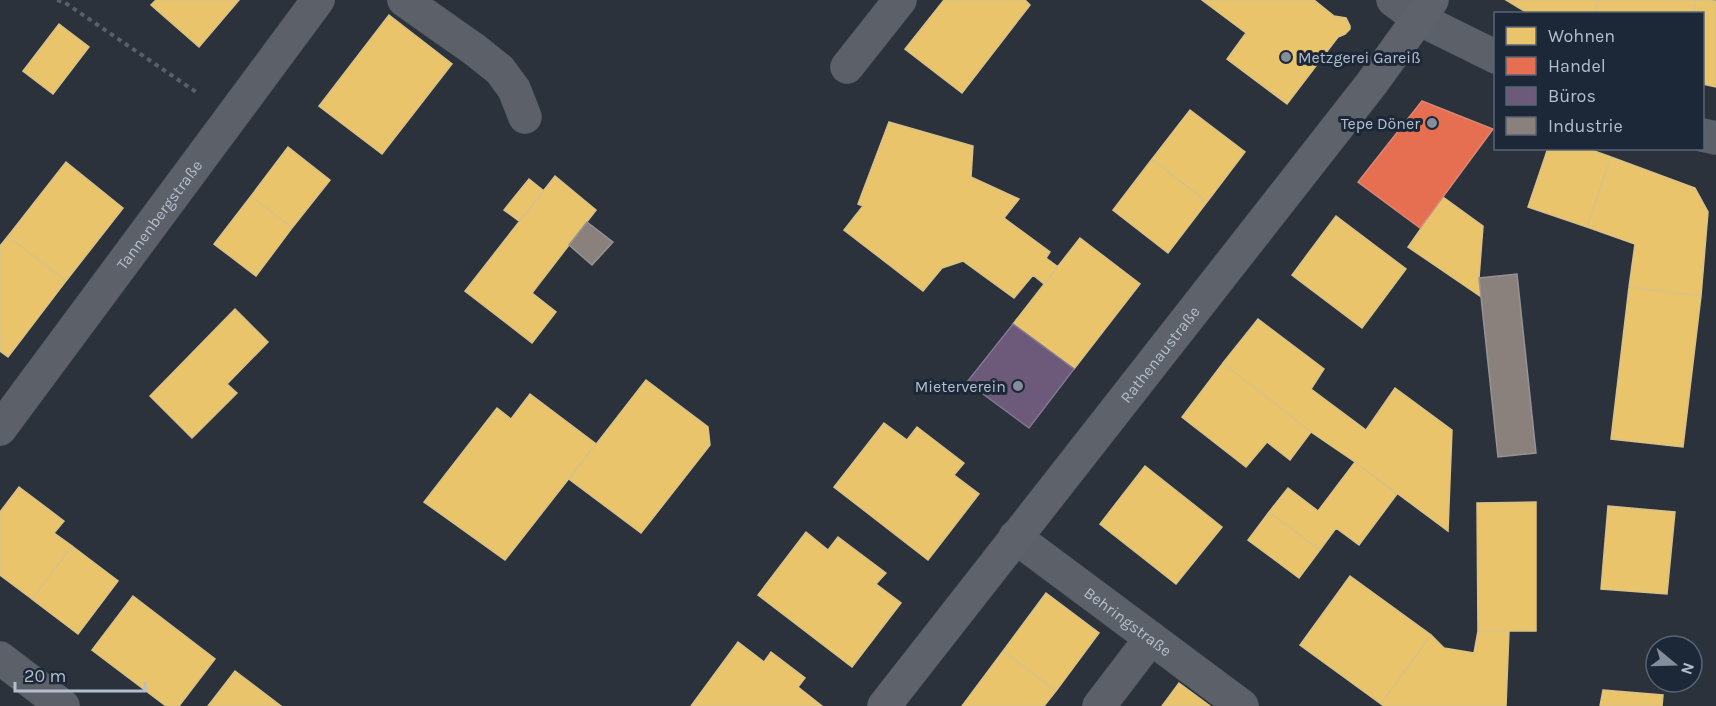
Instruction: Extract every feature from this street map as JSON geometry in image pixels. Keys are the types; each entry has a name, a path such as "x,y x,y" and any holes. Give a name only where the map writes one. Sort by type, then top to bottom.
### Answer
{"main road":[{"name":"Rathenaustraße","path":"884,706 1372,83 1425,10"}],"street":[{"name":"Tannenbergstraße","path":"0,429 318,0"},
{"path":"404,0 500,70 514,89 525,117"},
{"path":"847,66 900,0"},
{"path":"1393,0 1425,10 1494,56"},
{"name":"Behringstraße","path":"1015,537 1242,706"},
{"path":"1099,706 1151,638"},
{"path":"0,658 63,706"}],"path":[{"path":"57,0 74,9 231,116"}],"building: Wohnen":[{"path":"156,0 239,0 199,47 151,5"},
{"path":"944,0 1025,0 1030,5 962,93 905,49"},
{"path":"1202,0 1314,0 1334,16 1346,18 1350,29 1338,37 1287,104 1227,59 1246,33"},
{"path":"1506,0 1599,0 1594,12 1526,12"},
{"path":"1599,0 1696,0 1693,12 1594,12"},
{"path":"1696,0 1716,1 1716,87 1704,84 1704,12 1693,12"},
{"path":"389,15 452,64 382,154 319,106"},
{"path":"59,24 89,47 53,94 23,71"},
{"path":"1190,110 1245,152 1207,202 1152,159"},
{"path":"889,122 973,146 971,177 1019,199 1004,218 1050,252 1046,258 1058,267 1044,284 1033,275 1014,298 963,261 942,268 923,291 844,230 863,206 858,204"},
{"path":"288,147 330,180 292,228 251,196"},
{"path":"1547,150 1592,150 1611,157 1587,227 1528,207"},
{"path":"1611,157 1695,188 1708,212 1701,296 1629,287 1635,244 1587,227"},
{"path":"1152,159 1207,202 1168,253 1113,210"},
{"path":"66,162 123,208 66,281 8,236"},
{"path":"555,176 596,210 532,293 556,312 532,343 465,291"},
{"path":"529,179 544,191 519,221 504,210"},
{"path":"251,196 292,228 256,276 214,244"},
{"path":"1443,197 1483,226 1480,296 1408,247"},
{"path":"1336,216 1406,269 1362,328 1292,275"},
{"path":"8,236 66,281 8,357 0,351 0,246"},
{"path":"1080,238 1140,284 1074,369 1013,324"},
{"path":"1629,287 1701,296 1683,447 1611,439"},
{"path":"235,309 268,342 227,384 237,393 192,438 150,396"},
{"path":"1258,319 1324,369 1311,389 1366,430 1395,388 1452,430 1448,531 1311,432 1223,363"},
{"path":"1223,363 1311,432 1290,460 1267,442 1246,467 1182,417"},
{"path":"646,380 708,427 710,445 641,533 569,479"},
{"path":"530,394 596,444 505,560 424,502 497,408 511,419"},
{"path":"884,423 907,440 917,427 964,463 954,475 979,494 928,560 834,487"},
{"path":"1355,462 1397,494 1359,545 1336,528 1320,550 1269,512 1288,488 1318,511"},
{"path":"1145,466 1222,527 1176,584 1100,524"},
{"path":"19,487 64,521 54,533 72,546 32,599 0,575 0,512"},
{"path":"1536,502 1536,631 1478,631 1477,503"},
{"path":"1608,506 1675,512 1667,594 1601,589"},
{"path":"1269,512 1320,550 1299,578 1248,540"},
{"path":"806,532 828,550 838,537 886,573 876,584 901,603 852,667 758,595"},
{"path":"72,546 118,581 78,634 32,599"},
{"path":"1350,576 1431,635 1381,704 1300,645"},
{"path":"1046,593 1099,633 1056,691 1003,651"},
{"path":"133,596 215,659 179,706 166,706 92,650"},
{"path":"1478,631 1509,631 1506,706 1384,706 1381,704 1431,635 1444,648 1474,653"},
{"path":"738,642 764,662 771,652 805,678 798,687 822,706 691,706"},
{"path":"1003,651 1056,691 1044,706 962,706"},
{"path":"235,671 281,706 208,706"},
{"path":"1179,683 1210,706 1162,706"},
{"path":"1603,690 1663,695 1662,706 1600,706"}],"building: Handel":[{"path":"1422,101 1493,129 1420,228 1358,182"}],"building: Büros":[{"path":"1013,324 1074,369 1029,428 967,382"}],"building: Industrie":[{"path":"587,222 613,242 592,265 569,245"},
{"path":"1517,274 1536,453 1498,457 1479,278"}],"place":[{"name":"Metzgerei Gareiß","path":"1286,57"},
{"name":"Tepe Döner","path":"1432,123"},
{"name":"Mieterverein","path":"1018,386"}]}
